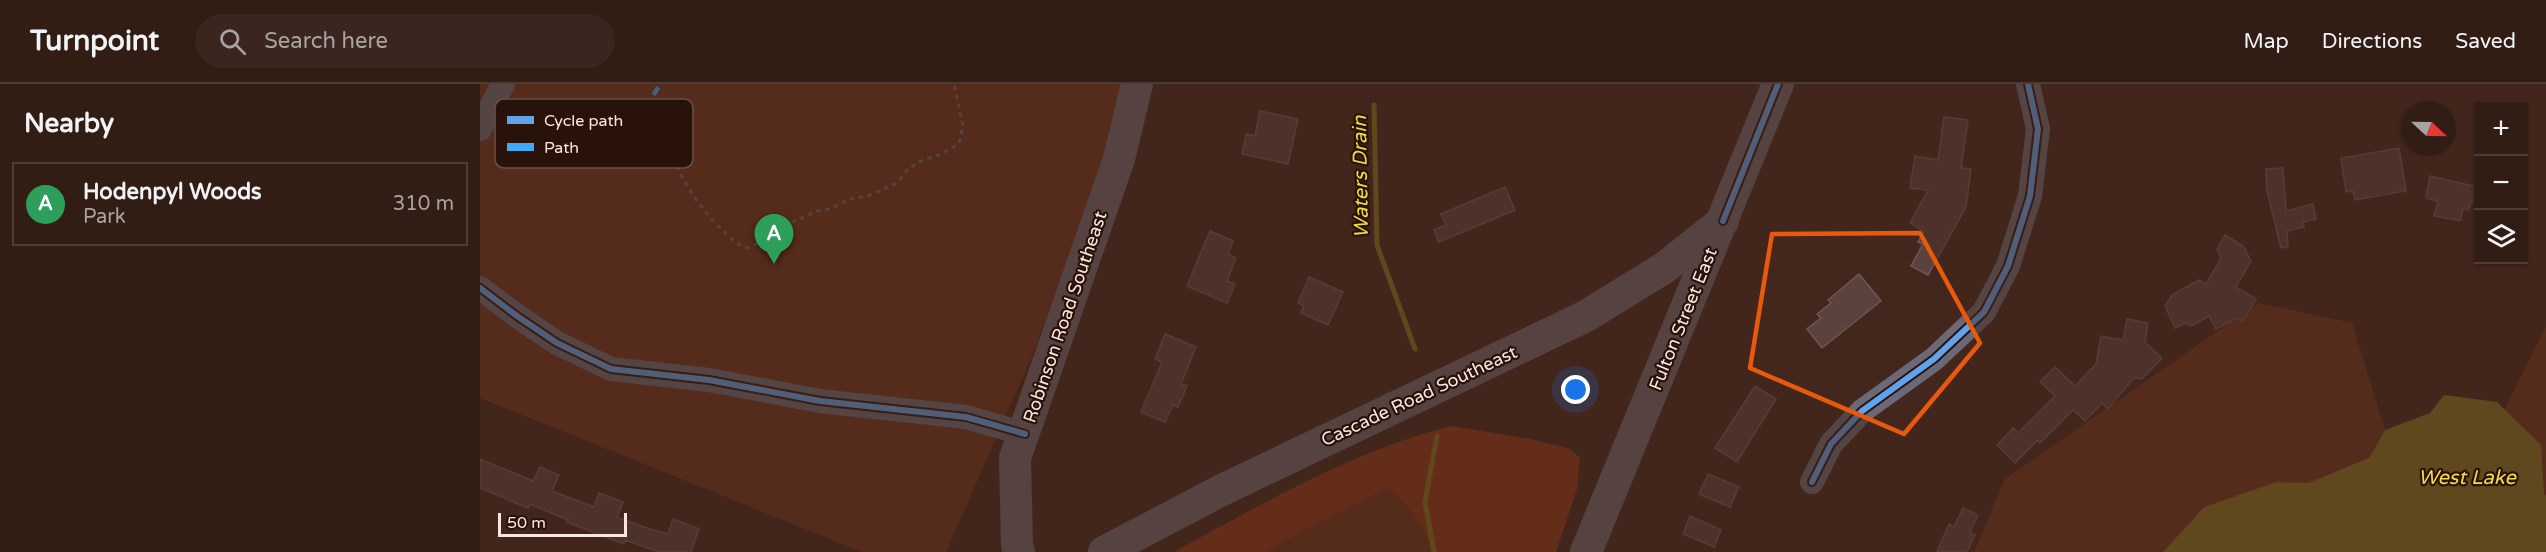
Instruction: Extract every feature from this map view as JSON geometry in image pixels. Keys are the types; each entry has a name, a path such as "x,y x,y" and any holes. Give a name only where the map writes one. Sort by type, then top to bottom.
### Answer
{"main road":[{"name":"Robinson Road Southeast","path":"1019,552 1015,458 1119,159 1137,84"},
{"name":"Fulton Street East","path":"1586,552 1778,84"},
{"name":"Cascade Road Southeast","path":"1104,552 1220,491 1586,316 1664,267 1723,221"}],"street":[{"path":"495,99 503,84"},
{"path":"1812,482 1831,444 1862,411 1934,359 1984,312 2008,266 2030,196 2038,129 2028,84"},
{"path":"480,129 495,100"},
{"path":"480,288 557,343 611,369 708,380 820,401 956,416 1024,434"}],"path":[{"path":"679,168 698,204 709,219 740,246 748,248 773,231 817,211 849,199 868,196 897,183 908,169 919,162 959,144 963,126 954,84"}],"highlighted area":[{"path":"1920,233 1980,343 1904,434 1750,368 1772,234"}],"shaded area":[{"path":"480,84 1126,84 1102,172 1032,356 946,552 863,552 480,398"},
{"path":"2258,303 2352,323 2385,430 2369,458 2308,483 2276,482 2204,507 2163,552 1974,552 2005,479"},
{"path":"2546,326 2546,496 2504,410"},
{"path":"1451,426 1531,439 1570,449 1580,458 1577,489 1556,552 1434,552 1409,508 1395,494 1386,489 1263,552 1174,552 1343,464 1379,449"},
{"path":"1386,489 1395,494 1409,508 1434,552 1263,552"}],"water":[{"name":"West Lake","path":"2444,395 2497,402 2541,445 2546,496 2546,552 2163,552 2204,507 2276,482 2308,483 2369,458 2385,430 2430,413"}],"building":[{"path":"1260,111 1298,119 1288,164 1242,154 1246,134 1255,136"},
{"path":"1944,117 1968,120 1961,168 1971,169 1966,207 1928,275 1911,266 1923,244 1918,242 1924,231 1910,223 1928,190 1910,188 1915,156 1938,160"},
{"path":"2399,148 2406,191 2355,200 2353,191 2346,192 2341,158"},
{"path":"2283,168 2286,211 2313,204 2316,219 2303,222 2304,227 2287,231 2288,247 2281,248 2267,191 2266,169"},
{"path":"2430,176 2474,186 2474,202 2471,202 2469,210 2463,209 2460,221 2434,216 2438,201 2426,198"},
{"path":"1505,187 1515,210 1439,242 1434,230 1446,225 1441,214"},
{"path":"1210,231 1233,241 1228,254 1236,258 1227,281 1235,284 1227,303 1187,286"},
{"path":"2225,235 2243,246 2251,261 2236,287 2256,299 2243,321 2237,318 2216,329 2209,316 2191,326 2186,323 2175,328 2165,306 2172,295 2199,280 2206,284 2221,258 2217,249"},
{"path":"1859,274 1881,301 1822,348 1807,329 1821,318 1817,314 1831,303 1828,300"},
{"path":"1309,277 1343,292 1328,325 1301,313 1304,306 1298,303"},
{"path":"2127,319 2148,323 2145,342 2162,358 2142,379 2134,378 2108,409 2102,403 2085,421 2073,410 2040,443 2038,440 2015,463 1997,445 2013,428 2018,433 2055,396 2040,382 2055,367 2075,386 2096,364 2101,336 2123,340"},
{"path":"1165,334 1196,347 1181,384 1187,386 1178,407 1173,405 1165,422 1141,412 1162,362 1155,359"},
{"path":"1755,386 1776,399 1737,462 1715,448"},
{"path":"480,459 533,481 540,467 559,475 552,491 594,507 599,493 623,502 617,517 644,527 668,534 673,519 699,529 691,552 659,552 625,540 624,544 567,522 568,520 530,504 528,508 480,488"},
{"path":"1708,474 1739,487 1730,507 1699,494"},
{"path":"1963,508 1978,515 1970,533 1975,535 1967,552 1937,552 1949,524 1954,527"},
{"path":"1690,516 1721,530 1714,547 1683,534"}],"waterway":[{"name":"Waters Drain","path":"1374,105 1377,245 1415,349"},
{"name":"Waters Drain","path":"1434,552 1425,502 1437,436"}],"marked path":[{"path":"652,99 660,84"}],"cycle path":[{"path":"1723,221 1778,84"},
{"path":"1812,482 1831,444 1862,411 1934,359 1984,312 2008,266 2030,196 2038,129 2028,84"},
{"path":"480,288 557,343 611,369 709,380 820,401 966,417 1025,434"}],"place":[{"name":"Hodenpyl Woods","path":"774,264"}]}
